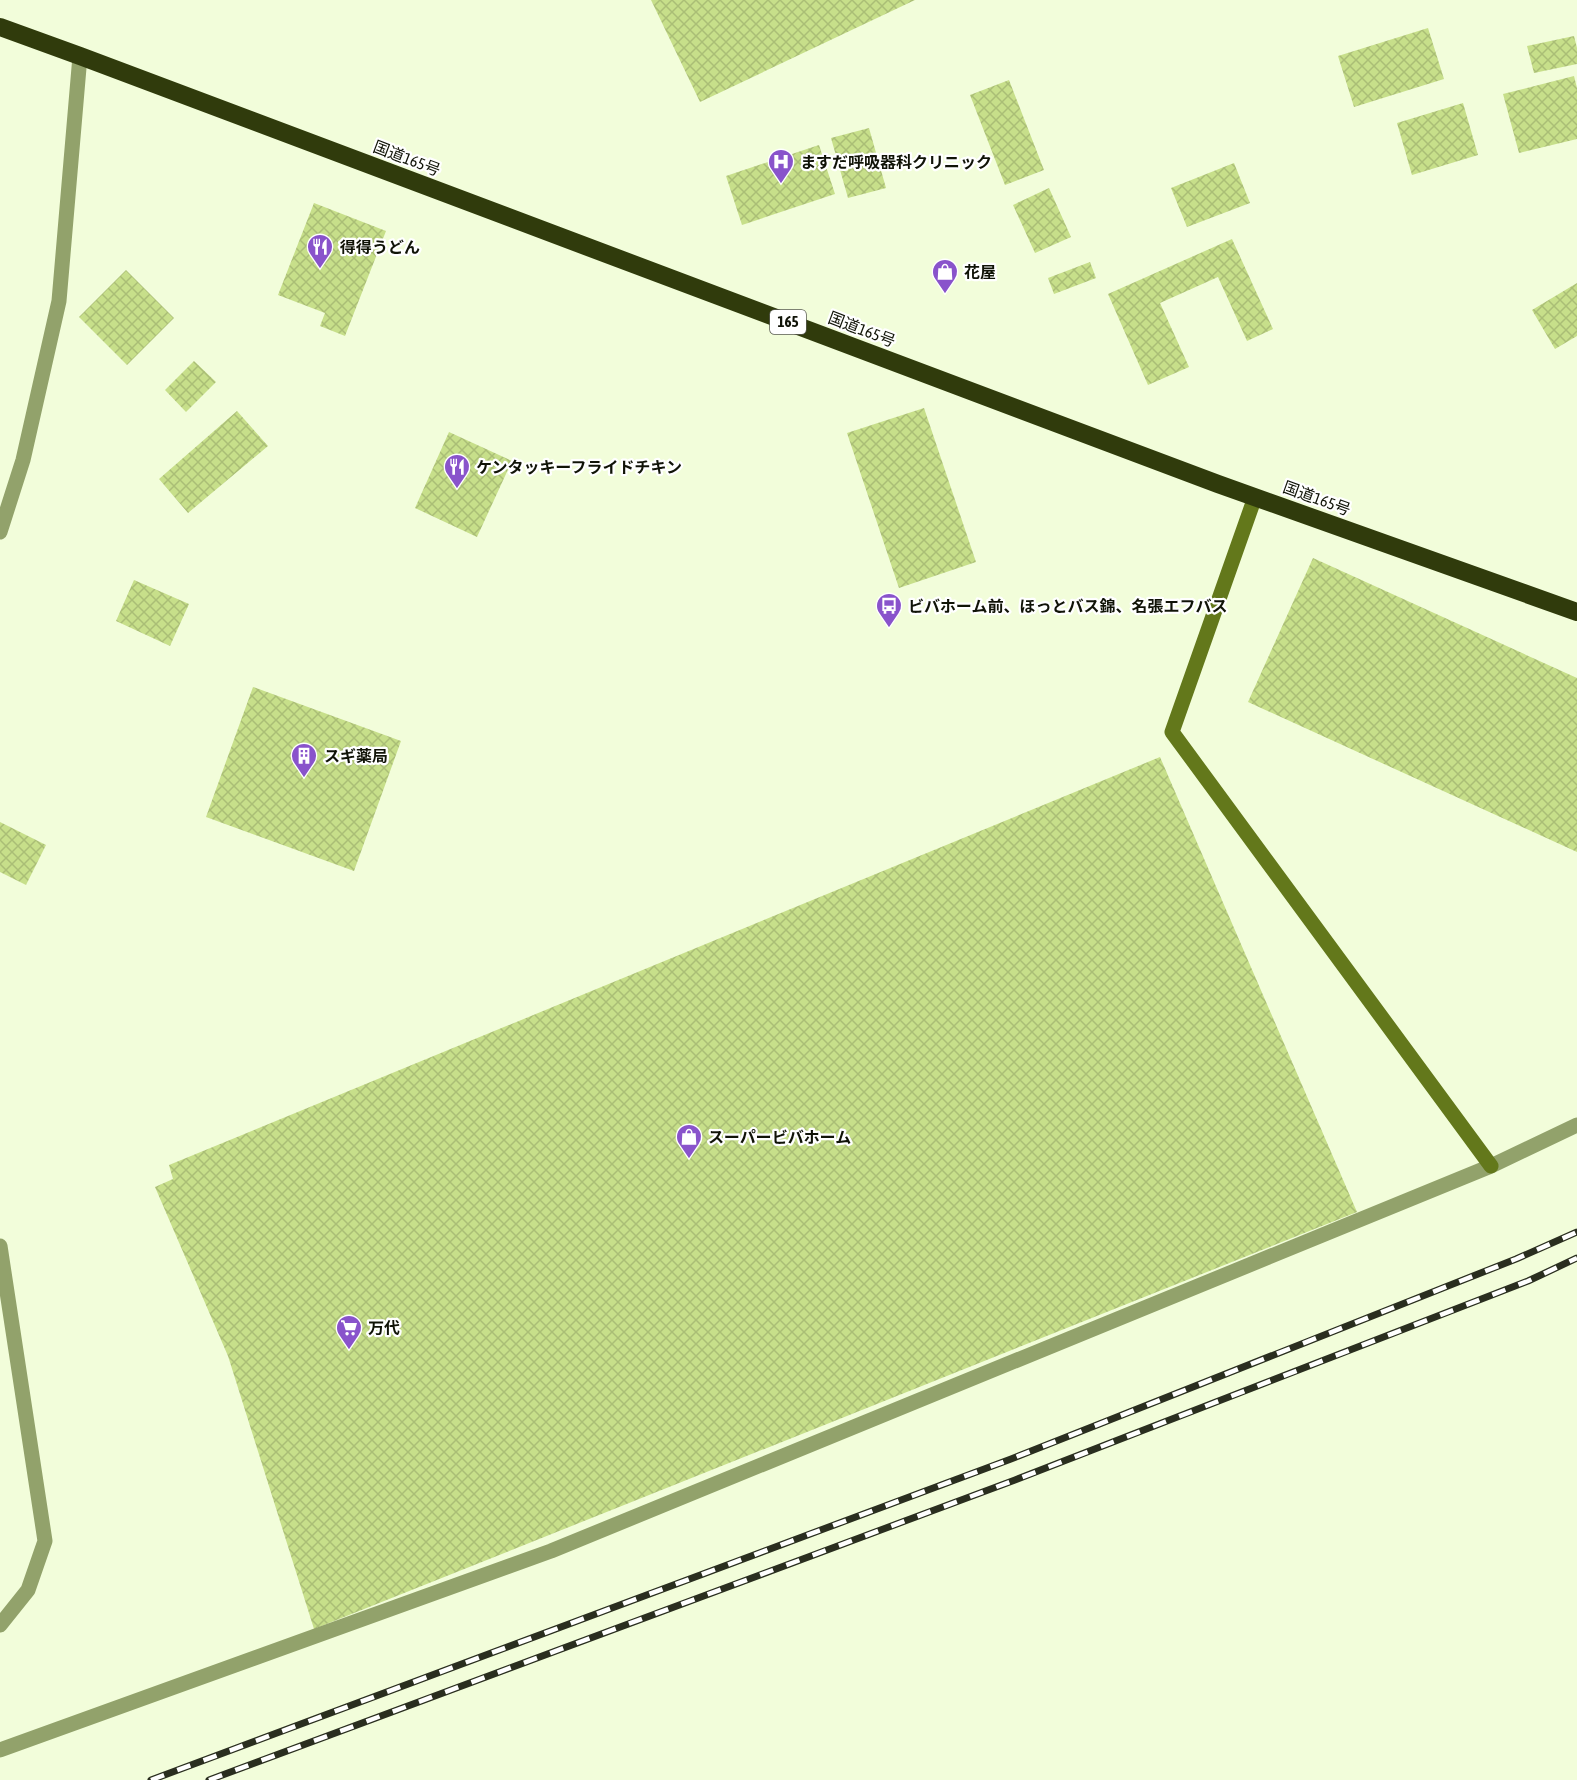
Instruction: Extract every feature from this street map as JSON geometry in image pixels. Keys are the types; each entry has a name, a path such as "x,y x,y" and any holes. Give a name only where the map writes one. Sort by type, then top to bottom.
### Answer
{"highway":[{"name":"国道165号","path":"0,27 1255,497 1577,612"}],"street":[{"path":"0,532 22,460 59,301 80,56"},
{"path":"1255,497 1172,732 1491,1166"},
{"path":"0,1750 551,1551 1491,1166 1577,1125"},
{"path":"0,1246 45,1541 28,1590 0,1625"}],"building":[{"path":"651,0 915,0 700,102"},
{"path":"1428,28 1444,79 1354,107 1338,56"},
{"path":"1574,36 1577,64 1534,73 1527,46"},
{"path":"1574,76 1577,88 1577,139 1519,153 1503,94"},
{"path":"1009,80 1044,170 1005,185 970,95"},
{"path":"1463,103 1478,155 1412,175 1397,123"},
{"path":"869,128 886,188 848,198 831,138"},
{"path":"819,145 835,194 742,225 726,176"},
{"path":"1234,163 1250,203 1187,227 1171,188"},
{"path":"1049,188 1071,237 1035,253 1013,205"},
{"path":"314,203 386,231 345,336 320,326 325,313 278,295"},
{"path":"1232,239 1273,329 1247,341 1218,277 1160,303 1189,367 1148,385 1108,294"},
{"path":"1090,262 1096,278 1054,294 1048,278"},
{"path":"126,270 174,318 127,365 79,317"},
{"path":"1577,283 1577,336 1555,349 1532,310"},
{"path":"194,361 216,382 186,412 165,390"},
{"path":"924,408 976,562 899,588 847,433"},
{"path":"237,411 268,446 188,513 159,479"},
{"path":"449,432 512,461 477,537 415,508"},
{"path":"1313,558 1577,678 1577,852 1248,702"},
{"path":"134,580 189,604 170,646 116,621"},
{"name":"スギ薬局","path":"253,687 401,741 354,871 206,817"},
{"path":"1160,757 1357,1212 314,1629 228,1356 155,1187 173,1179 169,1165"},
{"path":"0,822 46,845 26,885 0,872"}],"railway":[{"path":"151,1780 1011,1459 1516,1259 1577,1232"},
{"path":"209,1780 1015,1480 1528,1281 1577,1258"}],"place":[{"name":"ますだ呼吸器科クリニック","path":"781,185"},
{"name":"得得うどん","path":"320,270"},
{"name":"花屋","path":"945,295"},
{"name":"ケンタッキーフライドチキン","path":"457,490"},
{"name":"ビバホーム前、ほっとバス錦、名張エフバス","path":"889,629"},
{"name":"スギ薬局","path":"304,779"},
{"name":"スーパービバホーム","path":"689,1160"},
{"name":"万代","path":"349,1351"}]}
